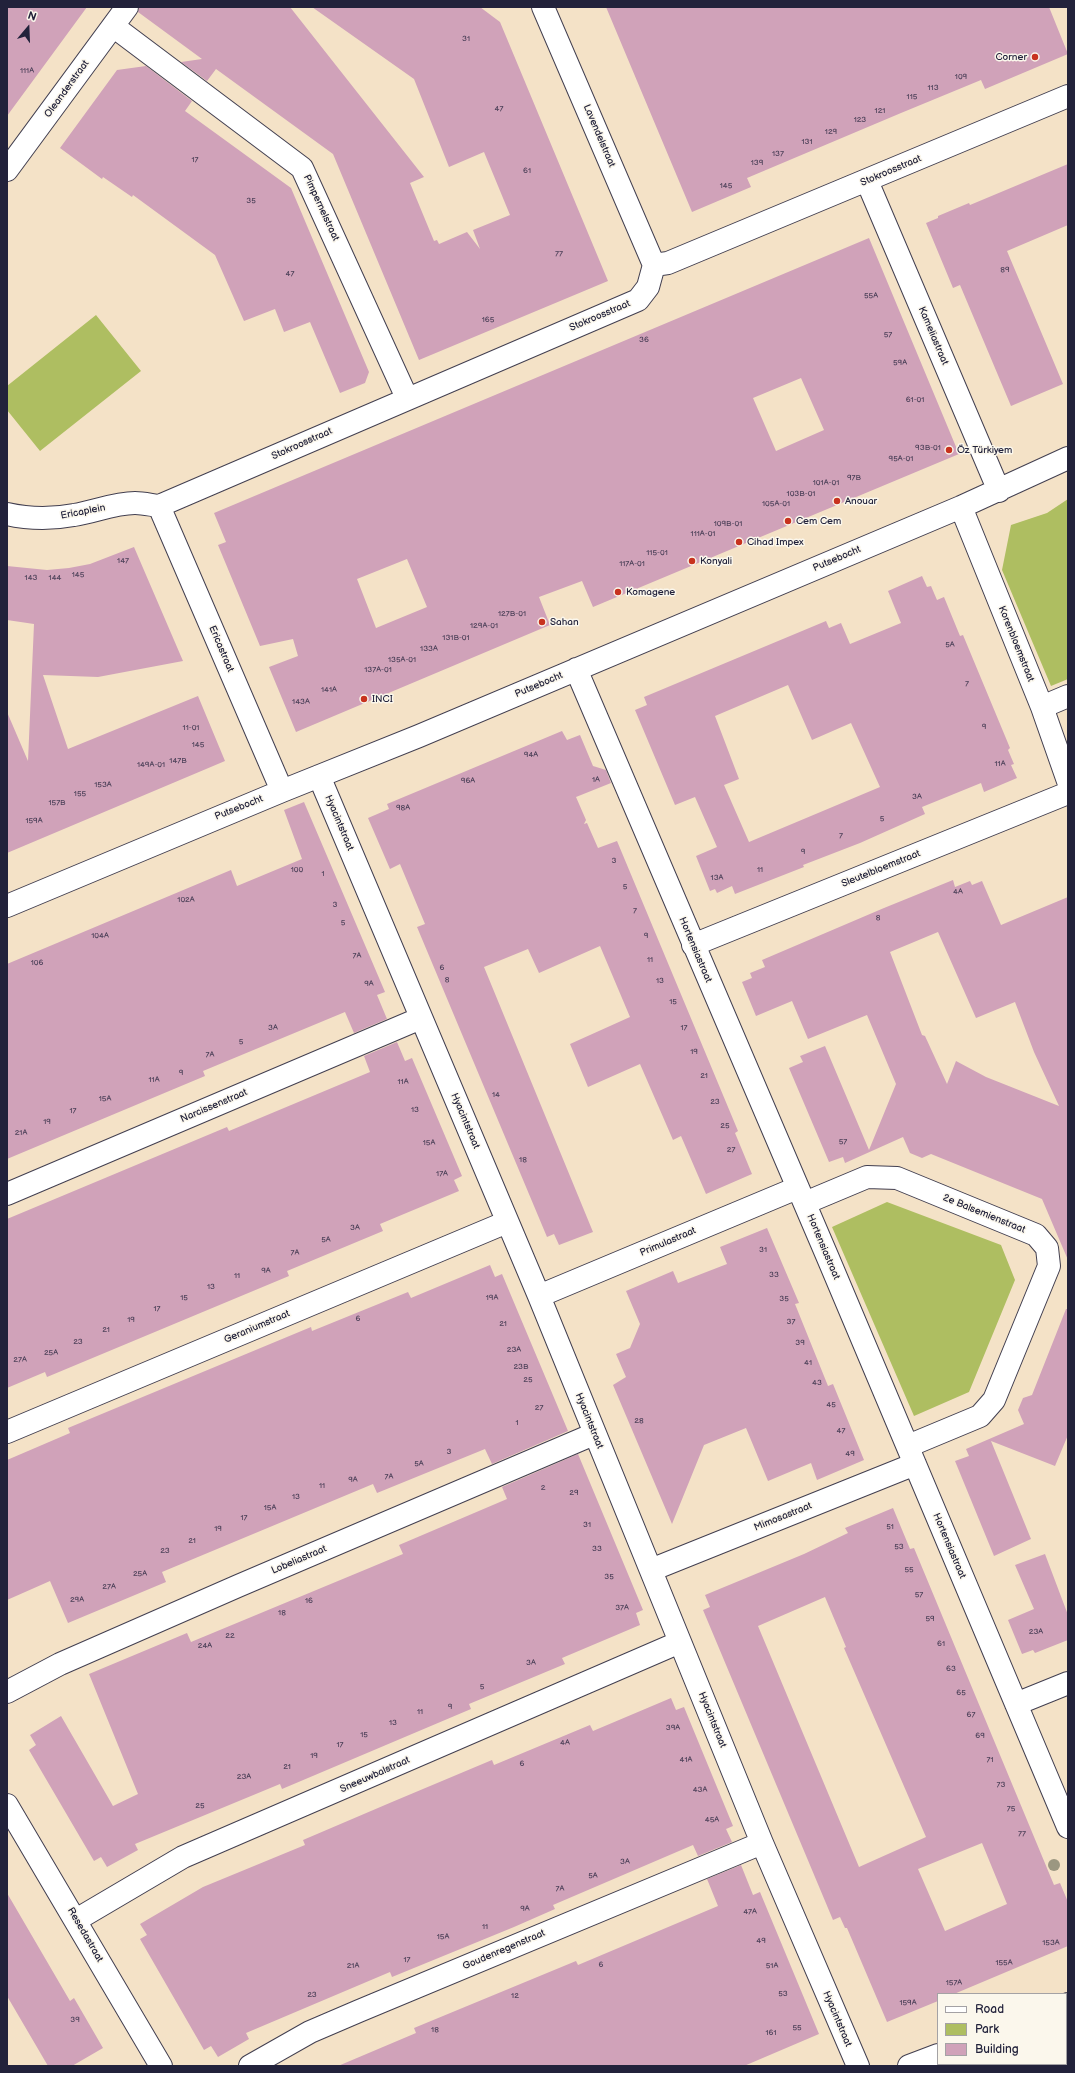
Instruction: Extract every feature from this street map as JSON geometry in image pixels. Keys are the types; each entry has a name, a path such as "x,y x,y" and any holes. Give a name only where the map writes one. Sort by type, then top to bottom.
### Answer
{"street":[{"name":"Oleanderstraat","path":"7,170 127,7"},
{"name":"Lavendelstraat","path":"543,7 654,265"},
{"name":"Pimpernelstraat","path":"113,26 302,168 407,398"},
{"name":"Stokroosstraat","path":"159,506 407,398 638,300 648,287 654,265 668,263 868,181 1068,96"},
{"name":"Kameliastraat","path":"868,181 999,491"},
{"name":"Putsebocht","path":"7,906 418,736 999,491 1068,458"},
{"name":"Ericaplein","path":"7,514 47,518 75,515 108,507 135,503 159,506"},
{"name":"Ericastraat","path":"159,506 282,791"},
{"name":"Korenbloemstraat","path":"961,507 1042,707 1068,781"},
{"name":"Hortensiastraat","path":"576,669 1068,1827"},
{"path":"1042,707 1068,696"},
{"name":"Hyacintstraat","path":"319,776 539,1296 762,1843 858,2066"},
{"name":"Sleutelbloemstraat","path":"693,945 1068,793"},
{"name":"Narcissenstraat","path":"7,1194 421,1018"},
{"name":"2e Balsemienstraat","path":"801,1196 867,1177 898,1178 1036,1235 1047,1248 1049,1266 994,1400 980,1416 911,1455"},
{"name":"Primulastraat","path":"539,1296 801,1196"},
{"name":"Geraniumstraat","path":"7,1432 508,1222"},
{"name":"Lobeliastraat","path":"7,1692 60,1664 238,1586 594,1434"},
{"name":"Mimosastraat","path":"651,1570 911,1455"},
{"name":"Sneeuwbalstraat","path":"76,1920 183,1857 680,1642"},
{"path":"1016,1704 1068,1683"},
{"name":"Resedastraat","path":"7,1805 76,1920 158,2065"},
{"name":"Goudenregenstraat","path":"250,2066 310,2032 762,1843"},
{"path":"909,2066 937,2055"}],"green space":[{"path":"96,315 141,371 40,451 7,410 7,386"},
{"path":"1068,499 1068,679 1051,686 1002,570 1011,525 1047,513"},
{"path":"887,1202 1001,1245 1015,1280 969,1392 914,1416 832,1227"}],"building":[{"path":"7,7 87,7 7,116"},
{"path":"139,7 290,7 424,177 410,183 434,241 437,240 439,244 467,232 480,249 473,230 510,215 484,152 449,167 414,79 312,7 480,7 500,22 608,281 419,360 333,154 216,69 207,81 181,62 202,59 138,12"},
{"path":"606,7 1049,7 1068,54 985,89 981,80 901,113 747,178 751,187 692,212"},
{"path":"146,66 192,101 185,111 291,188 369,372 365,383 340,393 310,322 284,332 275,309 244,321 215,255 133,195 132,197 103,177 102,179 60,148 117,70"},
{"path":"1068,164 1068,225 1007,251 1063,384 1011,406 960,285 953,288 926,223 938,218 938,216 969,203 970,205"},
{"path":"869,238 959,454 593,607 582,581 539,597 550,625 296,732 269,667 298,656 293,639 260,646 218,545 226,542 214,513","holes":["801,378 824,430 776,451 753,398","407,559 427,607 376,628 357,579"]},
{"path":"134,547 183,661 98,677 43,675 68,749 198,696 225,761 7,853 7,712 28,761 34,624 7,620 7,566 47,570 69,568 90,564"},
{"path":"922,576 927,587 931,586 937,600 944,597 960,636 963,635 1010,748 1008,750 1014,764 1011,765 1017,778 984,792 981,783 922,807 925,814 860,843 803,865 804,867 735,894 732,886 717,893 715,889 710,891 696,856 717,847 695,797 675,805 635,710 647,705 644,697 826,621 829,628 841,623 850,644 901,623 888,591","holes":["788,685 812,740 851,723 880,787 749,842 724,785 739,779 715,716"]},
{"path":"562,731 567,740 580,735 593,766 606,770 611,783 576,797 586,820 584,824 587,823 598,848 617,841 738,1131 735,1133 752,1174 706,1194 681,1136 673,1140 640,1064 588,1087 570,1044 630,1017 600,946 539,973 528,949 484,967 593,1232 559,1245 554,1234 547,1237 417,927 425,924 400,864 390,869 368,818 389,809 387,804"},
{"path":"304,802 385,992 377,995 387,1019 354,1033 345,1012 203,1071 205,1076 7,1159 7,964 231,870 237,886 302,859 284,810"},
{"path":"953,880 955,887 970,881 972,885 982,881 1001,925 1068,897 1068,1260 1042,1199 931,1154 922,1158 910,1153 903,1137 845,1163 843,1157 829,1162 789,1068 803,1062 800,1056 825,1046 869,1150 896,1084 867,1015 808,1039 792,1001 756,1016 742,982 752,978 750,973 765,967 762,960","holes":["938,932 976,1018 1015,1002 1034,1052 1059,1106 986,1077 956,1061 947,1084 925,1036 922,1035 890,952"]},
{"path":"397,1042 405,1061 412,1058 462,1176 454,1180 459,1191 380,1224 383,1231 287,1271 289,1276 47,1377 45,1372 7,1388 7,1219 227,1127 229,1131 370,1072 364,1056"},
{"path":"767,1228 799,1303 795,1304 828,1386 833,1384 864,1460 817,1480 811,1463 768,1481 746,1428 704,1445 672,1524 613,1385 626,1377 616,1354 630,1348 640,1324 626,1291 673,1271 678,1283 727,1264 720,1247"},
{"path":"490,1265 495,1277 502,1274 568,1431 492,1464 485,1449 377,1493 373,1484 162,1572 166,1582 68,1623 50,1581 7,1600 7,1460 70,1433 68,1428 311,1327 312,1331 408,1292 411,1298"},
{"path":"1066,1309 1068,1309 1068,1435 1055,1466 991,1441 1031,1539 994,1556 955,1461 969,1456 966,1449 1024,1424 1018,1410 1023,1398 1032,1395"},
{"path":"578,1454 643,1610 636,1613 640,1625 562,1658 565,1664 469,1704 471,1709 282,1789 280,1784 135,1844 138,1850 107,1867 101,1857 94,1861 29,1750 36,1745 30,1735 61,1716 113,1806 138,1794 89,1674 187,1633 191,1642 403,1554 399,1545 507,1499 502,1487"},
{"path":"893,1508 910,1549 914,1548 1054,1885 1060,1883 1068,1902 1068,1946 956,1993 937,1993 937,2001 887,2022 847,1928 845,1928 840,1917 833,1920 703,1610 710,1607 705,1595 804,1554 848,1533 845,1528","holes":["825,1597 846,1647 844,1648 926,1837 859,1867 758,1626","982,1843 1007,1904 945,1931 918,1869"]},
{"path":"1045,1554 1068,1615 1068,1640 1035,1653 1033,1650 1022,1654 1008,1620 1034,1609 1015,1565"},
{"path":"671,1698 676,1710 684,1707 733,1826 726,1829 732,1842 698,1856 693,1845 553,1905 555,1909 514,1927 392,1977 390,1972 246,2033 249,2039 218,2057 211,2046 204,2050 140,1939 147,1935 140,1924 203,1887 305,1845 303,1840 392,1802 492,1760 494,1765 590,1725 593,1731"},
{"path":"741,1865 753,1895 760,1892 819,2034 744,2066 338,2066 416,2033 414,2028 576,1961 578,1965 718,1906 707,1879"},
{"path":"7,1893 70,2001 74,1998 103,2048 72,2066 48,2066 7,1996"}],"place":[{"name":"Corner","path":"1035,57"},
{"name":"Öz Türkiyem","path":"949,450"},
{"name":"Anouar","path":"837,501"},
{"name":"Cem Cem","path":"788,521"},
{"name":"Cihad Impex","path":"739,542"},
{"name":"Konyali","path":"692,561"},
{"name":"Komagene","path":"618,592"},
{"name":"Sahan","path":"542,622"},
{"name":"INCI","path":"364,699"}]}
